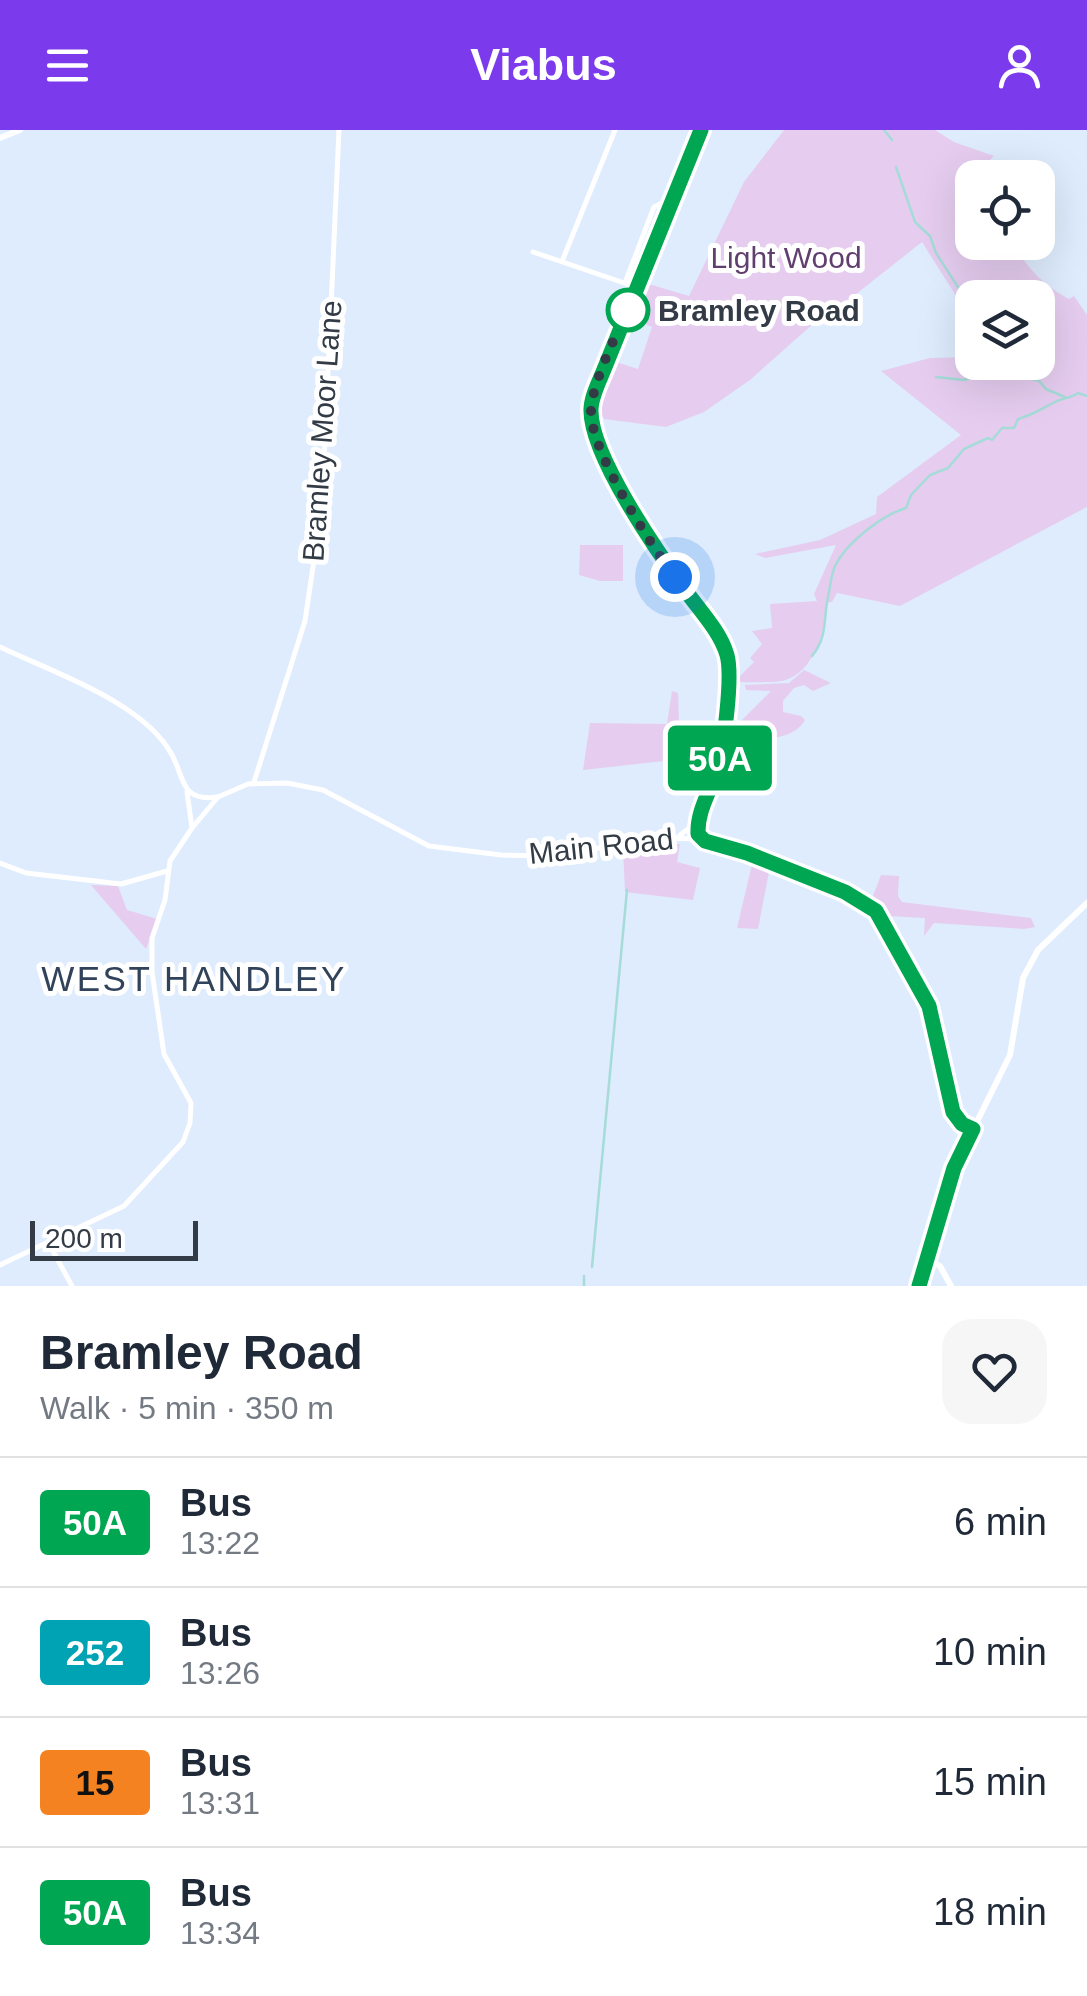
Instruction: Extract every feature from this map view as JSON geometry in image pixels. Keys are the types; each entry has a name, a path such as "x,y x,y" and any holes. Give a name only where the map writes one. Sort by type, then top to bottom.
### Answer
{"main road":[{"path":"0,138 20,130"},
{"path":"920,1286 954,1168 1010,1055 1023,978 1038,950 1087,903"},
{"path":"928,1259 940,1266 951,1286"}],"street":[{"name":"Bramley Moor Lane","path":"254,784 305,620 322,506 339,130"},
{"path":"563,260 615,130"},
{"path":"700,130 593,398 592,420 601,450 640,523 716,633 727,656 722,746 698,821 701,839"},
{"path":"625,282 654,207 662,203 669,206"},
{"path":"533,252 636,287"},
{"path":"0,647 131,712 163,741 186,788 192,828"},
{"name":"Main Road","path":"218,797 254,784 286,783 323,790 407,837 429,846 461,851 561,855 677,838 701,839 845,892 876,911 929,1006 953,1112 962,1124 973,1129"},
{"path":"186,788 200,798 218,797"},
{"path":"0,1265 134,1198 187,1134 191,1103 164,1054 150,956 152,938 166,900 167,871 192,828 218,797"},
{"path":"677,838 698,821"},
{"path":"0,863 26,873 121,884 167,871"},
{"path":"48,1242 72,1286"}],"green space":[{"name":"Light Wood","path":"784,130 935,130 954,142 994,156 990,160 955,160 955,260 1024,260 1042,280 955,280 955,294 922,242 814,323 750,380 704,412 666,427 604,419 596,405 610,360 638,369 652,327 627,317 642,282 689,296 744,182"},
{"path":"1055,290 1069,299 1074,296 1087,315 1087,507 900,606 837,593 832,602 826,603 821,638 802,670 782,681 734,682 754,662 750,658 762,644 752,631 772,628 770,604 817,601 814,594 836,545 765,558 755,554 820,540 876,514 877,497 961,435 881,371 930,358 955,357 955,380 1055,380"},
{"path":"580,545 623,545 623,581 600,581 579,575"},
{"path":"804,670 831,683 813,691 804,685 794,688 783,701 783,712 805,720 799,727 770,738 729,733 771,691 746,690 745,685 789,683"},
{"path":"672,691 678,693 679,724 720,725 708,784 690,767 665,757 664,761 583,770 590,723 667,724"},
{"path":"680,844 677,862 700,868 693,900 625,892 623,848"},
{"path":"753,860 770,867 758,929 737,928"},
{"path":"881,875 899,876 898,896 902,902 1031,918 1035,927 934,923 924,936 925,918 887,916 871,901"},
{"path":"91,885 118,886 127,910 157,919 146,949"}],"waterway":[{"path":"884,130 892,140"},
{"path":"896,167 915,222 930,236 955,283"},
{"path":"936,377 964,380 997,368 1039,381 1046,389 1065,397"},
{"path":"812,656 823,635 834,570 856,539 906,508 911,495 930,475 948,468 964,449 988,438 992,440 1002,428 1014,428 1018,419 1058,400 1078,393 1087,396"},
{"path":"592,1267 627,890"},
{"path":"584,1276 584,1286"}],"bus line":[{"name":"50A","path":"701,130 593,398 592,420 601,450 640,523 716,633 727,656 722,746 699,816 698,834 705,841 747,853 867,903 884,921 929,1006 953,1112 962,1124 973,1129 954,1168 919,1286"}],"place":[{"name":"Bramley Road","path":"628,310"}],"district":[{"name":"WEST HANDLEY","path":"194,978"}],"route":[{"path":"628,310 593,398 592,420 601,450 620,487 675,577"}]}
